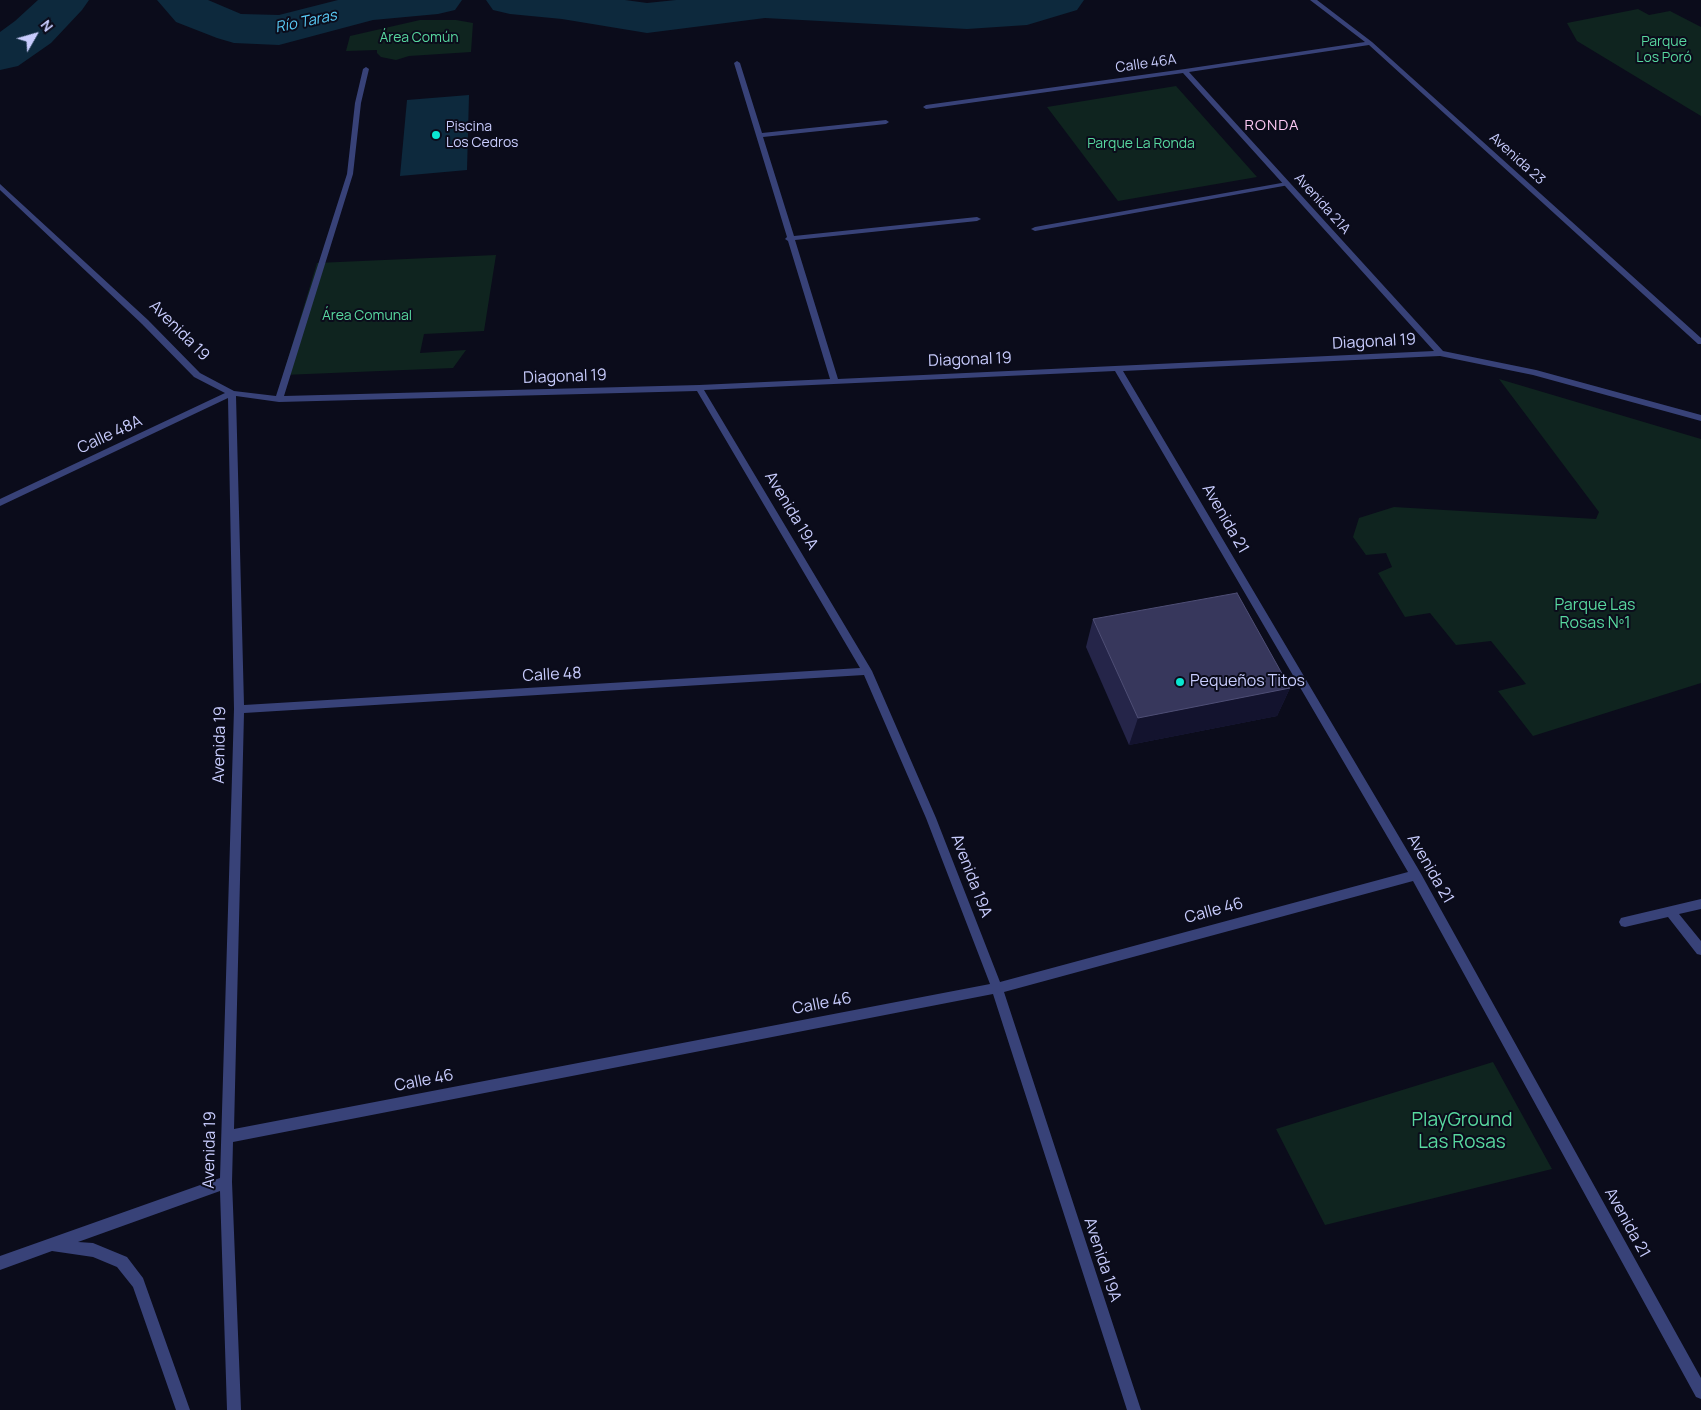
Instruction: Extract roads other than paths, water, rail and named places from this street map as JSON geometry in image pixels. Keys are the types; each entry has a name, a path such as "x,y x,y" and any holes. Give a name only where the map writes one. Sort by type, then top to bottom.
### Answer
{"street":[{"name":"Avenida 23","path":"1313,0 1370,43 1701,342"},
{"name":"Calle 46A","path":"926,107 1370,43"},
{"path":"736,63 789,239 835,381"},
{"path":"279,399 350,174 358,103 366,69"},
{"name":"Avenida 21A","path":"1184,71 1440,353"},
{"path":"759,135 886,122"},
{"path":"1035,228 1287,184"},
{"name":"Avenida 19","path":"0,186 145,322 197,375 232,393 239,709 226,1182 234,1410"},
{"path":"789,239 977,219"},
{"name":"Diagonal 19","path":"232,393 279,399 699,388 1440,353 1533,372 1701,418"},
{"name":"Avenida 21","path":"1118,369 1416,875 1701,1392"},
{"name":"Avenida 19A","path":"699,388 867,671 931,818 997,988 1134,1410"},
{"name":"Calle 48A","path":"0,503 232,393"},
{"name":"Calle 48","path":"239,709 867,671"},
{"name":"Calle 46","path":"227,1137 997,988 1416,875"},
{"path":"1625,922 1701,904"},
{"path":"1670,911 1701,950"},
{"path":"0,1263 226,1182"},
{"path":"51,1245 93,1250 122,1262 138,1283 183,1410"}],"water":[{"name":"Piscina Los Cedros","path":"469,95 467,170 400,176 407,100"}],"waterway":[{"name":"Río Taras","path":"0,55 33,32 65,0"},
{"name":"Río Taras","path":"181,0 193,12 234,28 279,30 372,6 438,0"},
{"name":"Río Taras","path":"510,0 562,5 647,18 765,4 967,14 1027,10 1060,0"}],"place":[{"name":"Piscina Los Cedros","path":"436,135"},
{"name":"Pequeños Titos","path":"1180,682"}],"district":[{"name":"RONDA","path":"1272,126"}],"park label":[{"name":"Área Común","path":"419,38"},
{"name":"Parque Los Poró","path":"1664,50"},
{"name":"Parque La Ronda","path":"1141,144"},
{"name":"Área Comunal","path":"367,316"},
{"name":"Parque Las Rosas Nº1","path":"1595,615"},
{"name":"PlayGround Las Rosas","path":"1462,1132"}]}
